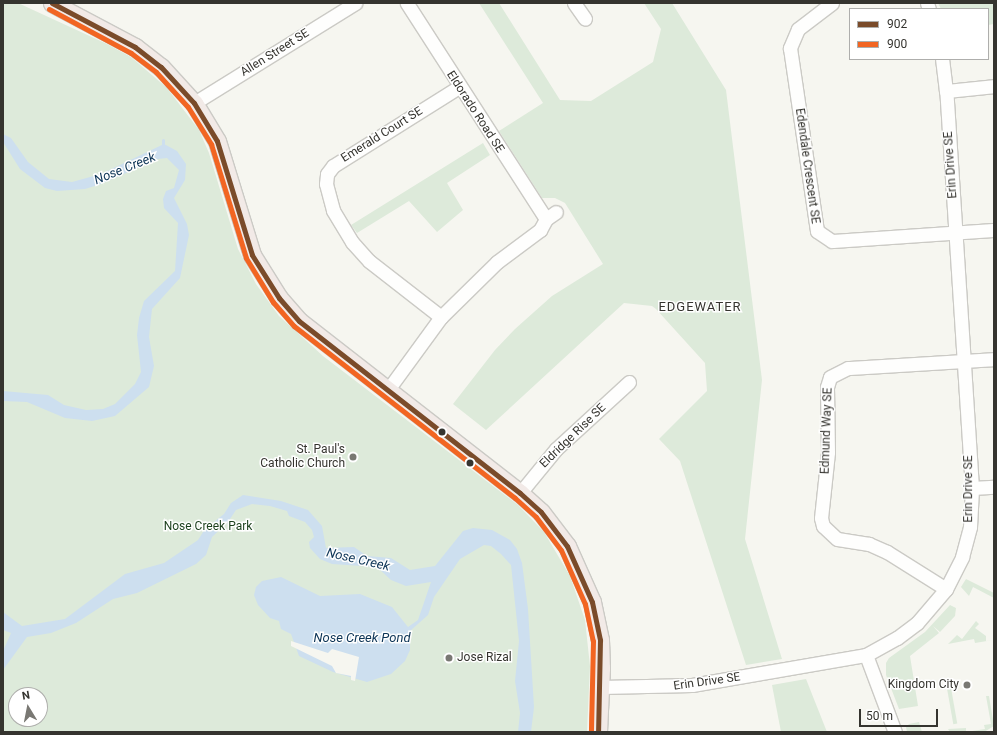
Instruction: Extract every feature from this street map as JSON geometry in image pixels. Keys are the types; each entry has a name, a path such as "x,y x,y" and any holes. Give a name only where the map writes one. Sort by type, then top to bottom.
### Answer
{"main road":[{"path":"52,3 135,47 161,67 194,103 217,140 230,178 245,237 264,276 299,321 520,493 541,512 558,535 581,574 592,602 600,640 601,687 598,732"}],"street":[{"name":"Allen Street SE","path":"194,103 355,3"},
{"name":"Eldorado Road SE","path":"387,391 441,317 497,262 540,230 551,216 459,87 407,3"},
{"path":"574,3 585,19"},
{"name":"Edendale Crescent SE","path":"832,3 798,29 790,48 817,231 832,241 994,230"},
{"name":"Erin Drive SE","path":"601,687 654,688 692,685 866,655 897,638 917,623 946,590 962,557 970,527 972,488 946,91 942,60"},
{"path":"946,91 994,86"},
{"name":"Emerald Court SE","path":"441,317 369,261 352,242 333,210 326,184 327,174 333,166 459,87"},
{"path":"963,361 994,359"},
{"name":"Edmund Way SE","path":"946,590 887,552 870,544 837,539 823,526 821,518 828,452 827,392 830,377 848,368 963,361"},
{"name":"Eldridge Rise SE","path":"520,493 556,449 629,382"},
{"path":"972,488 994,487"},
{"path":"866,655 895,732"}],"green space":[{"name":"Nose Creek Park","path":"3,3 18,3 107,44 131,57 167,88 199,130 209,153 238,249 256,284 279,316 323,356 518,505 544,532 570,576 585,620 590,666 587,732 3,732"},
{"path":"479,3 499,3 560,100 591,101 653,62 661,29 644,3 672,3 726,90 762,380 745,539 782,659 746,665 680,461 659,439 707,391 705,363 656,309 652,306 624,303 486,430 453,404 495,350 515,329 552,296 603,264 565,203 555,198 542,198 499,131 543,103"},
{"path":"938,3 994,3 994,24 989,25 989,8 940,8"},
{"path":"483,143 490,155 447,183 463,210 437,232 409,201 357,233 351,225"},
{"path":"966,579 994,593 994,598 973,587 969,596 961,587"},
{"path":"950,605 956,608 955,616 940,632 933,626 939,633 910,656 918,706 899,709 886,675 886,663 889,658 925,632"},
{"path":"976,621 979,624 975,628 986,636 986,641 993,640 975,643 974,639 948,644 957,635 962,639"},
{"path":"806,679 827,732 781,732 772,685"},
{"path":"951,688 957,723 953,724 947,689"},
{"path":"986,696 989,696 994,726 984,732 966,732 985,729 984,725 991,724"},
{"path":"919,722 922,732 907,732 906,727 909,724"},
{"path":"966,728 966,732 950,732 948,729"}],"water":[{"name":"Nose Creek","path":"3,134 11,138 28,162 49,179 72,182 101,174 164,144 177,151 186,164 185,180 174,198 187,224 189,235 180,278 152,309 149,337 154,366 149,387 115,416 92,421 65,418 27,402 3,401 3,391 48,395 64,405 86,410 103,409 115,404 135,384 141,372 137,335 139,318 144,301 175,271 178,223 164,208 163,199 166,191 174,188 179,170 167,158 158,159 101,184 85,189 57,191 45,188 20,169 3,142"},
{"path":"243,495 281,501 308,510 322,526 326,548 354,547 367,556 391,558 410,570 435,566 463,531 473,528 492,530 510,540 517,549 522,563 528,609 534,707 531,732 518,732 520,713 515,681 519,641 511,565 501,554 491,546 484,545 460,559 434,597 428,615 410,631 410,650 405,661 391,674 367,682 333,672 299,656 291,634 281,629 279,621 270,618 258,605 254,595 256,587 262,581 281,577 320,596 360,594 392,607 408,627 418,620 431,582 406,586 391,580 377,567 332,564 320,559 310,548 309,542 314,537 312,530 305,522 289,516 287,511 270,506 252,504 236,510 228,522 212,537 206,555 196,564 137,593 113,599 76,623 51,633 27,637 3,670 3,651 11,633 3,630 3,612 22,626 65,619 125,574 164,563 198,540 205,529 224,514 231,503"}],"pier":[{"path":"291,641 328,653 332,649 359,657 355,681 351,680 351,676 336,673 332,666 291,646"}],"waterway":[{"path":"163,140 163,148"}],"transit line":[{"name":"902","path":"52,3 135,47 161,67 194,103 217,141 252,255 279,298 299,321 520,493 541,512 567,546 592,602 600,640 598,732"},
{"name":"900","path":"49,9 131,53 156,72 188,107 211,144 246,258 273,302 294,326 515,498 536,517 561,550 585,604 593,641 591,732"}],"place":[{"name":"St. Paul's Catholic Church","path":"353,457"},
{"name":"Jose Rizal","path":"449,658"},
{"name":"Kingdom City","path":"967,685"}],"district":[{"name":"EDGEWATER","path":"700,307"}],"water label":[{"name":"Nose Creek Pond","path":"362,638"}]}
